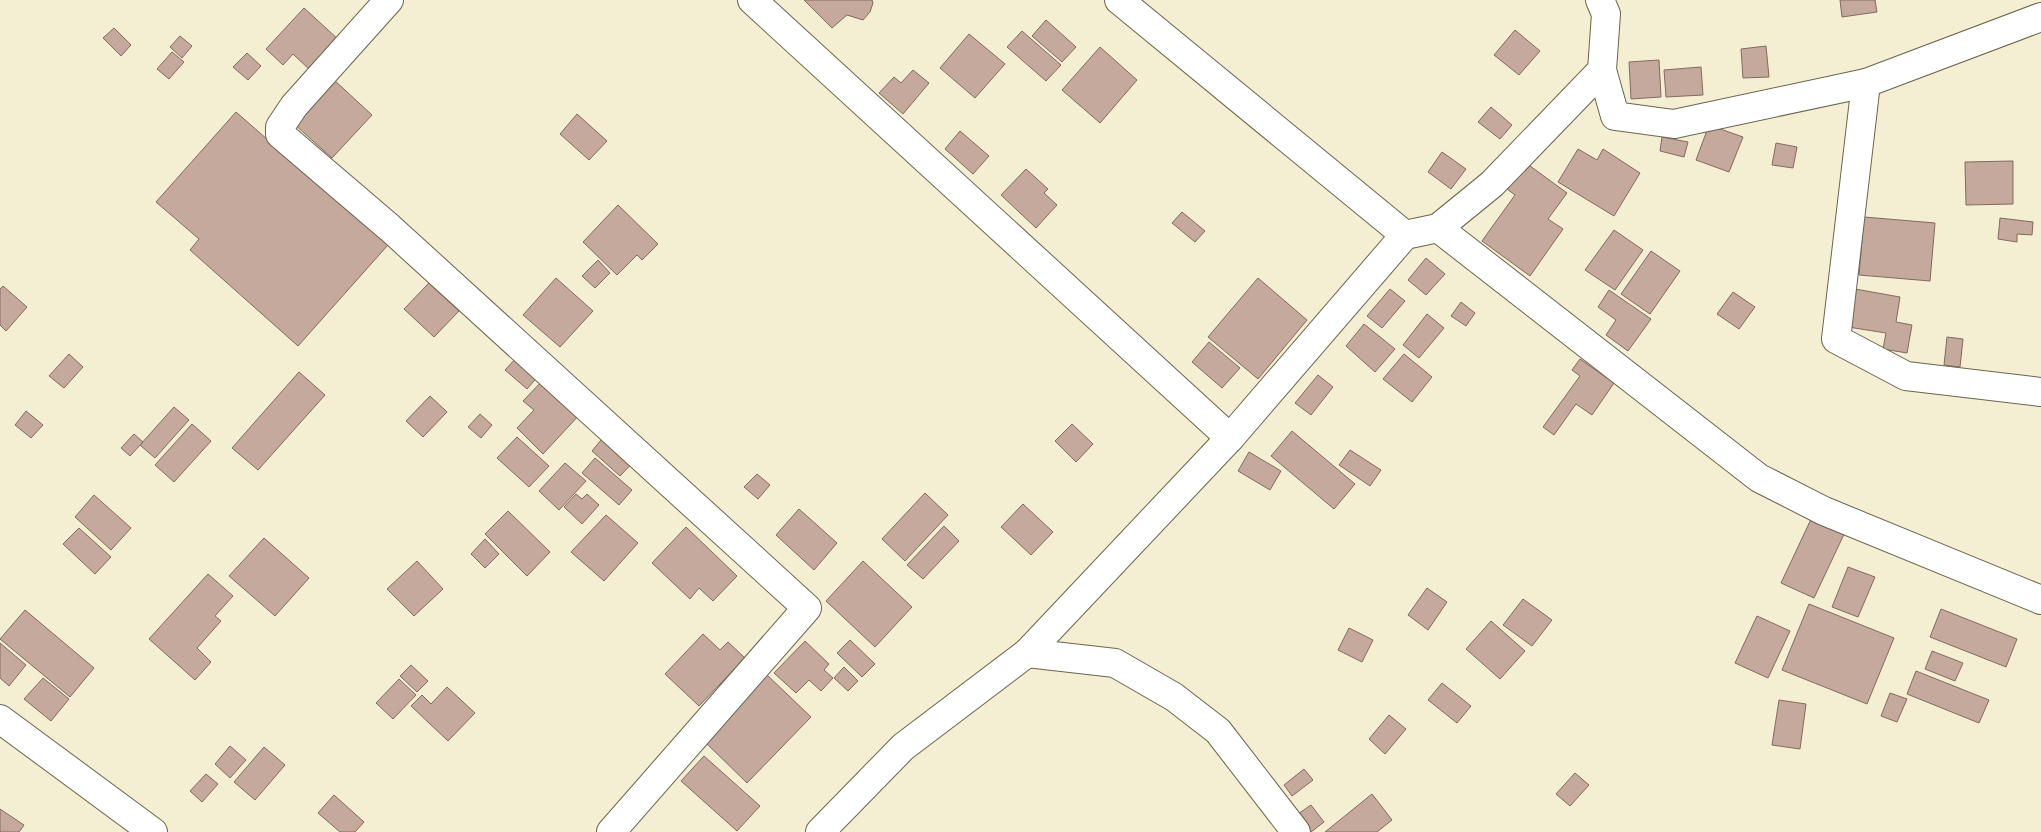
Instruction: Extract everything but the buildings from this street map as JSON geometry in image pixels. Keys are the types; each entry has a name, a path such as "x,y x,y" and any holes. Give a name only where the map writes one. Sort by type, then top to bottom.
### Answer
{"street":[{"path":"389,0 294,106 280,127 280,134 390,228 807,608 611,832"},
{"path":"752,0 1230,438"},
{"path":"1119,0 1405,235"},
{"path":"1600,0 1606,14 1602,70 1615,116 1674,124 1866,83 2041,17"},
{"path":"820,832 903,746 1027,653 1230,438 1405,235 1438,228 1492,184 1602,70"},
{"path":"1866,83 1836,339 1906,376 2041,392"},
{"path":"1438,228 1759,478 1824,512 2041,600"},
{"path":"1027,653 1115,663 1174,697 1218,731 1296,832"},
{"path":"0,719 153,832"}]}
